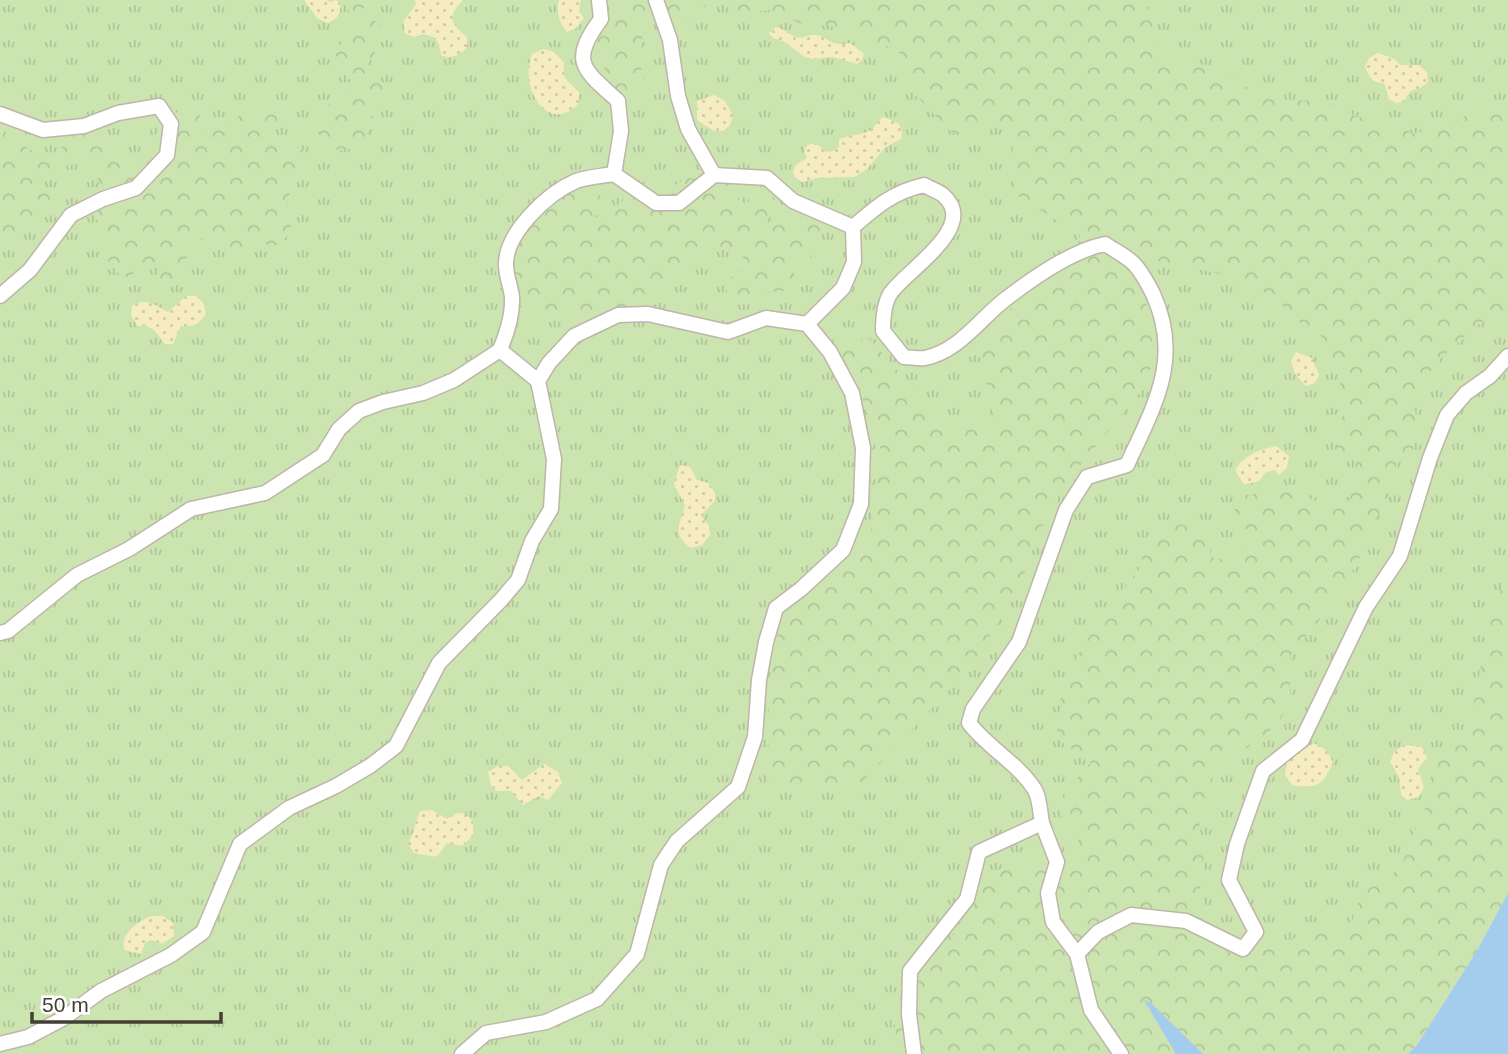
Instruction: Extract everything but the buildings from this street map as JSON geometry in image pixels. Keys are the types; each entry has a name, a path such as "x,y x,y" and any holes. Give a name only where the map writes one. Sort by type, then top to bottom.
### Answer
{"lane":[{"path":"599,0 601,19 587,38 582,59 588,74 618,101 621,131 614,174"},
{"path":"656,0 670,40 678,96 688,129 714,175"},
{"path":"0,114 43,130 84,126 118,113 159,106 171,124 167,155 136,188 103,199 71,215 30,270 0,296"},
{"path":"0,633 8,631 77,575 130,549 191,509 265,493 323,455 339,429 359,411 383,402 423,393 454,380 500,350 509,328 512,299 506,264 510,241 529,216 551,197 577,181 614,174 656,203 679,203 714,175 767,178 793,201 853,227"},
{"path":"853,227 876,207 902,190 924,185 944,195 953,211 953,226 890,295 883,331 894,348 904,357 925,358 947,348 975,328 1006,298 1066,258 1088,247 1105,244 1134,263 1161,313 1167,348 1163,377 1151,416 1127,465 1087,477 1066,510 1019,642 973,709 970,723 978,736 1017,769 1036,792 1042,822 1057,862 1048,893 1053,922 1077,954 1091,1010 1121,1054"},
{"path":"807,324 842,288 854,262 853,227"},
{"path":"462,1054 486,1033 545,1022 597,999 637,954 661,865 677,841 738,787 755,737 759,680 776,608 843,550 861,504 863,448 852,393 830,352 807,324 766,318 728,332 648,314 618,315 574,336 549,363 538,382"},
{"path":"0,1044 29,1037 101,991 171,955 203,932 240,844 289,808 336,786 370,766 396,746 439,663 518,580 532,541 551,509 554,459 538,382 500,350"},
{"path":"1077,954 1098,932 1131,915 1186,921 1243,949 1256,932 1229,880 1237,844 1263,771 1302,740 1366,607 1400,556 1430,458 1447,415 1466,393 1490,376 1508,356"},
{"path":"914,1054 909,1014 910,971 967,899 979,852 1042,822"}],"green space":[{"path":"0,0 1508,0 1508,893 1408,1054 1203,1054 1145,1001 1176,1054 0,1054"},
{"path":"346,0 368,0 362,11 387,30 367,66 390,93 371,119 368,111 357,112 370,130 356,148 338,151 316,129 327,106 352,84 335,54 352,23"},
{"path":"598,0 713,0 675,32 661,11 645,22 639,61 649,96 616,88 584,35"},
{"path":"719,0 1143,0 1154,23 1160,54 1219,69 1266,99 1327,101 1355,116 1395,125 1414,134 1462,118 1493,101 1508,99 1508,307 1488,317 1473,329 1442,357 1430,372 1414,402 1418,429 1414,448 1397,460 1386,504 1374,520 1372,535 1338,597 1290,656 1290,701 1278,724 1247,748 1212,769 1213,796 1199,817 1205,873 1199,892 1227,953 1350,927 1361,894 1401,868 1431,795 1442,747 1466,745 1491,610 1508,575 1508,893 1478,949 1417,1045 1408,1054 1203,1054 1145,1001 1176,1054 899,1054 894,1021 906,973 951,943 971,875 1042,861 1069,863 1079,842 1055,805 1091,762 1056,738 1063,683 1093,630 1142,565 1142,540 1172,521 1200,531 1211,543 1210,557 1227,560 1259,538 1231,518 1241,496 1288,489 1320,503 1331,512 1349,501 1360,455 1338,453 1334,424 1348,412 1336,368 1324,338 1293,318 1273,295 1244,279 1139,257 1155,360 1140,392 1065,484 1037,538 1025,572 975,663 858,786 768,789 769,683 780,619 829,576 871,532 881,441 840,351 868,337 942,422 965,426 995,420 977,345 1013,306 1072,266 1080,235 1015,194 1012,135 1003,126 952,133 910,89 898,48 872,43 829,25 809,27 769,10 739,15"},
{"path":"256,106 279,110 275,135 304,151 285,208 293,232 272,248 256,237 241,254 226,254 217,232 195,242 168,293 154,285 162,261 141,264 129,278 118,273 108,261 113,246 90,209 104,190 84,154 77,155 74,165 64,166 59,156 63,143 73,142 70,130 97,123 119,161 145,169 155,136 169,115 189,108 200,113 199,129 212,132"},
{"path":"5,132 52,165 41,181 53,200 3,248 0,236 0,135"},
{"path":"687,178 721,180 745,204 759,192 773,195 778,206 766,222 791,226 808,212 819,220 818,249 793,265 795,280 784,291 758,293 747,304 734,305 723,284 746,264 740,251 713,249 636,311 625,308 585,313 555,321 518,306 501,293 495,268 570,181 604,182 594,217 608,217 628,195 663,192"}],"sand":[{"path":"304,0 336,0 340,3 339,13 327,23 317,18"},
{"path":"415,0 463,0 453,19 457,28 467,37 467,48 456,56 442,56 436,38 424,34 413,37 405,33 403,22 416,4"},
{"path":"559,0 581,0 579,11 584,18 575,29 567,32 562,25 558,13"},
{"path":"776,27 796,37 818,35 837,44 850,43 864,54 862,60 857,64 833,57 805,57 783,41 773,38 769,33"},
{"path":"543,49 554,52 564,63 565,77 579,92 579,103 568,112 557,114 548,111 539,104 533,94 529,81 532,54"},
{"path":"1378,53 1395,59 1400,65 1419,65 1427,72 1428,82 1410,91 1404,102 1396,103 1389,99 1384,83 1372,79 1365,67 1369,58"},
{"path":"714,95 725,101 733,116 730,125 723,131 714,131 697,120 697,101"},
{"path":"884,117 899,124 901,139 886,147 866,170 854,177 817,178 803,182 795,178 793,171 796,165 807,158 804,151 807,145 817,145 825,152 833,151 839,147 839,139 867,132"},
{"path":"186,296 196,296 203,302 206,313 196,324 181,326 173,344 165,344 154,330 145,325 138,327 131,315 132,306 137,303 150,303 168,312"},
{"path":"1296,352 1312,358 1319,375 1315,383 1306,386 1295,374 1291,361"},
{"path":"1276,446 1289,456 1287,468 1279,475 1275,470 1266,472 1259,481 1244,485 1235,470 1243,460 1263,449"},
{"path":"680,465 690,467 697,480 708,483 715,493 715,501 701,515 709,526 710,535 702,545 691,548 679,534 685,506 674,484"},
{"path":"1314,743 1326,750 1333,762 1330,770 1323,780 1314,786 1292,785 1285,775 1287,760"},
{"path":"1404,745 1422,747 1427,758 1418,769 1424,787 1419,797 1407,800 1401,795 1399,777 1390,762 1394,752"},
{"path":"544,764 558,772 562,783 548,800 539,796 523,805 511,791 496,791 491,785 488,772 498,766 508,766 522,780"},
{"path":"432,810 447,819 455,814 465,813 473,822 473,836 462,846 447,843 437,857 414,853 408,843 420,811"},
{"path":"151,916 163,916 173,923 174,936 162,944 152,940 145,943 141,954 124,950 128,933"}],"water":[{"path":"1508,893 1508,1054 1408,1054 1417,1045 1478,949"},
{"path":"1144,1000 1151,1003 1203,1054 1176,1054"}]}
